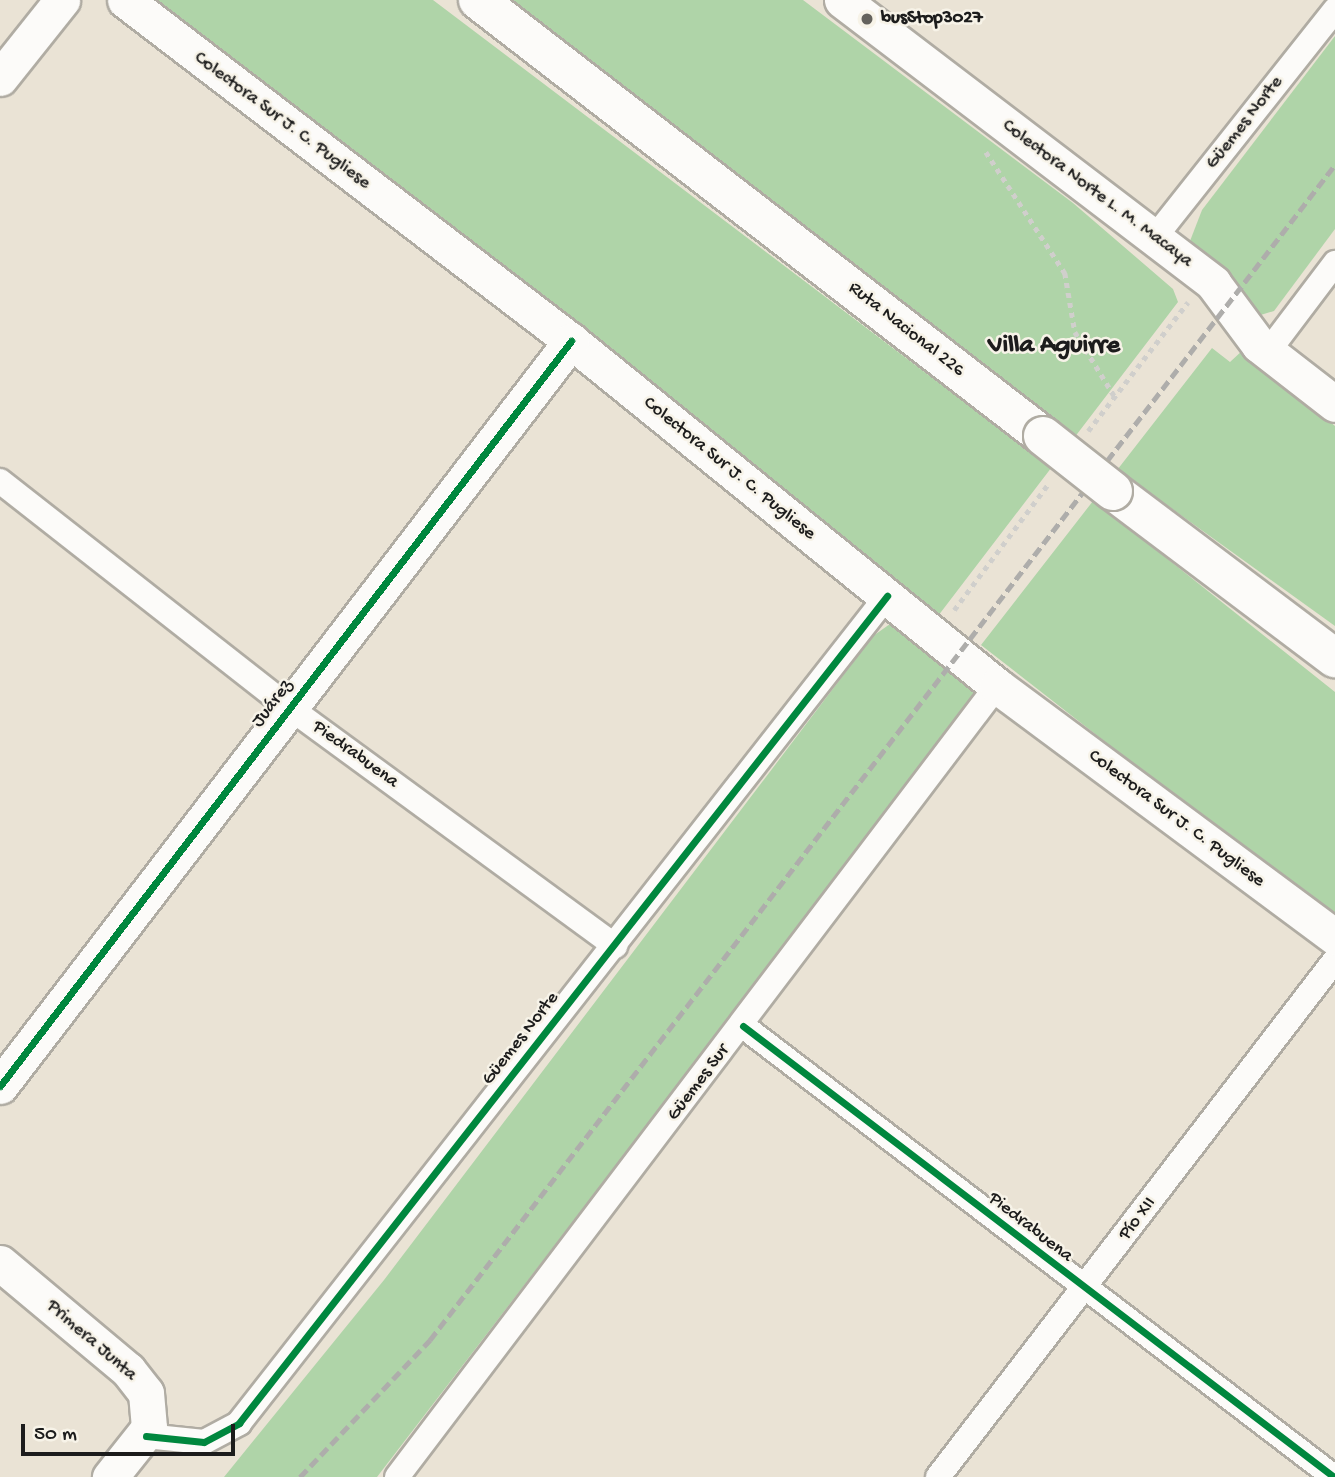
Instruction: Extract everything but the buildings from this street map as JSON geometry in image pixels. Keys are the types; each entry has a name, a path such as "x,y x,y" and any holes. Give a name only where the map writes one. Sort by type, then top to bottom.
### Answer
{"highway":[{"name":"Ruta Nacional 226","path":"478,0 1113,491 1335,658"}],"main road":[{"path":"0,78 62,0"},
{"name":"Colectora Sur J. C. Pugliese","path":"125,0 571,341 997,686 1335,937"},
{"name":"Colectora Norte L. M. Macaya","path":"842,0 1155,237 1218,288 1267,353 1335,404"},
{"name":"Juárez","path":"0,1086 571,341"},
{"name":"Primera Junta","path":"0,1263 135,1377 149,1403 146,1436"},
{"path":"110,1477 146,1436"}],"street":[{"name":"Güemes Norte","path":"1155,237 1335,10"},
{"path":"1267,353 1335,263"},
{"name":"Piedrabuena","path":"0,481 290,708 615,946"},
{"name":"Güemes Norte","path":"146,1436 204,1442 239,1423 887,596"},
{"name":"Güemes Sur","path":"397,1477 743,1026 997,686"},
{"name":"Pío XII","path":"939,1477 1335,960"},
{"name":"Piedrabuena","path":"743,1026 1084,1290 1334,1477"}],"path":[{"path":"979,139 1065,273 1075,332 1115,397"}],"green space":[{"path":"146,0 433,0 1029,451 1053,419 512,0 803,0 1073,203 1173,289 1178,302 938,616"},
{"path":"1335,36 1335,229 1274,311 1254,317 1190,241 1202,210"},
{"path":"1212,348 1230,362 1243,350 1335,426 1335,626 1125,475 1101,506 1335,692 1335,921 981,645"},
{"path":"890,624 914,629 978,689 971,703 377,1477 224,1477 384,1280 873,636"}],"railway":[{"path":"300,1477 430,1340 1335,165"}],"cycle path":[{"path":"0,1086 571,341"},
{"path":"146,1436 204,1442 239,1423 887,596"},
{"path":"743,1026 1334,1477"}],"place":[{"name":"busStop3027","path":"867,19"}],"district":[{"name":"Villa Aguirre","path":"1054,347"}]}
